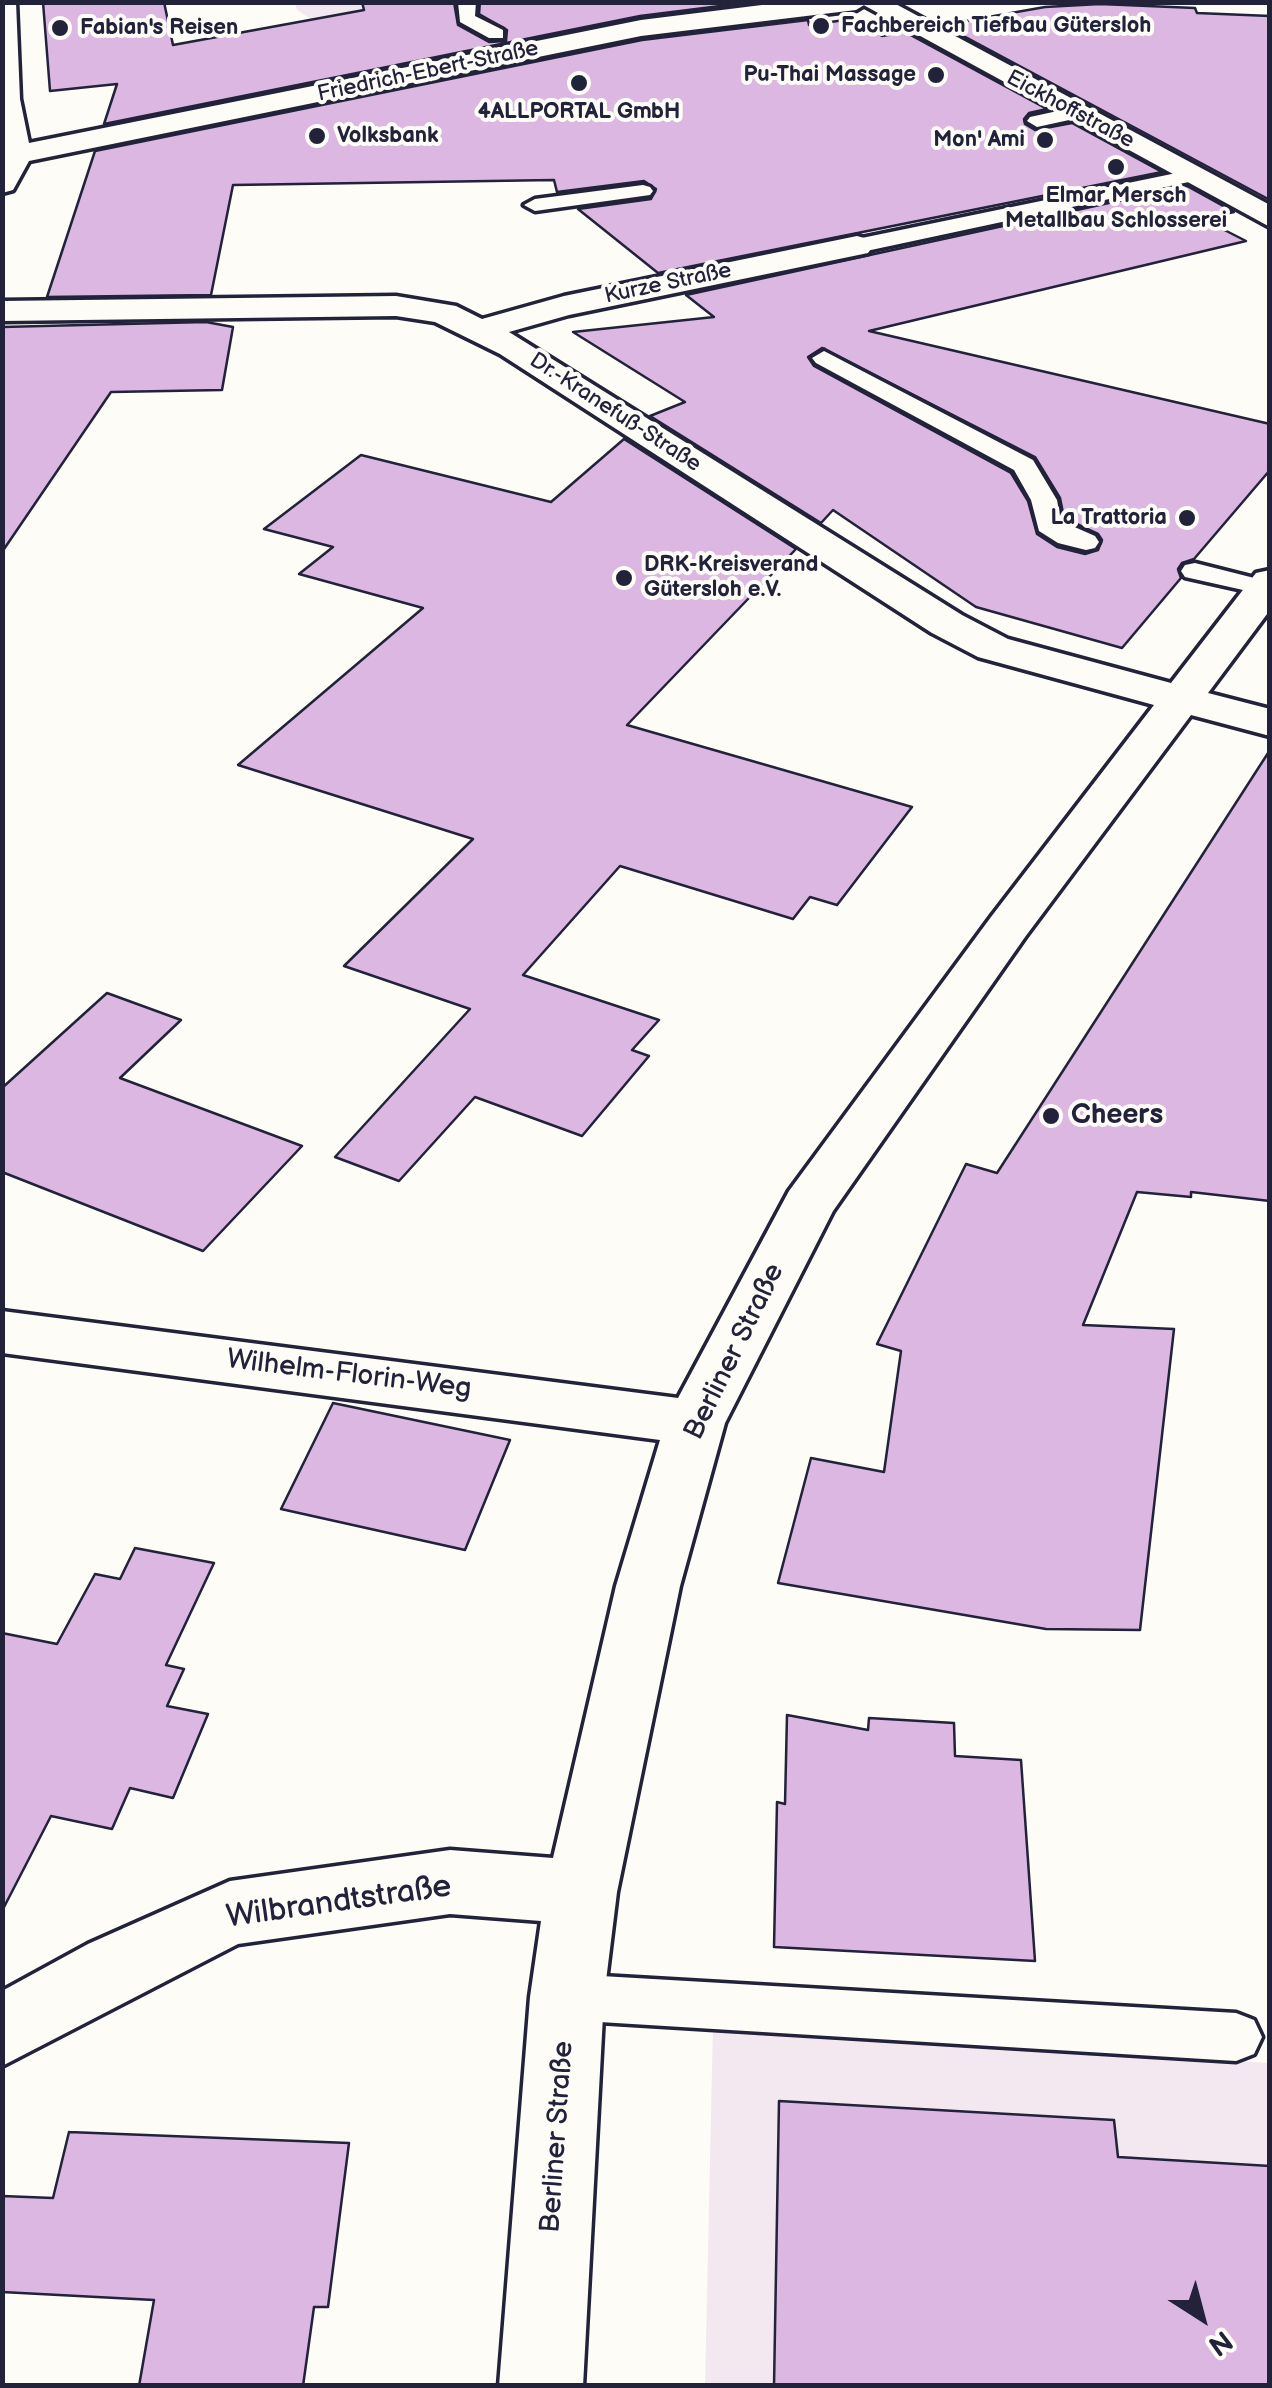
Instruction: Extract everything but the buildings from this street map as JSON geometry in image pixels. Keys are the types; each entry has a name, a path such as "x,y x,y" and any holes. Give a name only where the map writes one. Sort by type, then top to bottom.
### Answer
{"street":[{"path":"2,184 8,143 3,2"},
{"name":"Friedrich-Ebert-Straße","path":"8,143 496,34 670,2"},
{"name":"Friedrich-Ebert-Straße","path":"8,143 614,33 856,2"},
{"name":"Eickhoffstraße","path":"871,2 1270,218"},
{"name":"Kurze Straße","path":"482,329 564,306 856,246"},
{"name":"Dr.-Kranefuß-Straße","path":"2,311 396,306 444,313 482,329 946,624 994,648 1270,723"},
{"name":"Berliner Straße","path":"540,2386 567,1997 582,1892 648,1586 695,1423 808,1204 1008,927 1267,586"},
{"name":"Wilhelm-Florin-Weg","path":"2,1332 600,1407 695,1423"},
{"name":"Wilbrandtstraße","path":"2,2031 114,1968 230,1913 450,1882 582,1892"}],"lane":[{"path":"467,2 466,18 496,34"},
{"path":"1037,121 1076,113"},
{"path":"856,246 1191,176"},
{"path":"536,205 643,191"},
{"path":"824,358 1024,465 1044,500 1048,525 1067,537 1086,542"},
{"path":"1195,571 1267,586"},
{"path":"567,1997 1236,2038"}],"shaded area":[{"path":"295,3 572,3 352,45 297,10"},
{"path":"713,2026 1269,2063 1269,2385 705,2386"}],"place":[{"name":"Fachbereich Tiefbau Gütersloh","path":"821,26"},
{"name":"Fabian's Reisen","path":"60,28"},
{"name":"Pu-Thai Massage","path":"936,75"},
{"name":"4ALLPORTAL GmbH","path":"579,83"},
{"name":"Volksbank","path":"317,136"},
{"name":"Mon' Ami","path":"1045,140"},
{"name":"Elmar Mersch Metallbau Schlosserei","path":"1116,167"},
{"name":"La Trattoria","path":"1187,518"},
{"name":"DRK-Kreisverand Gütersloh e.V.","path":"624,578"},
{"name":"Cheers","path":"1051,1116"}]}
